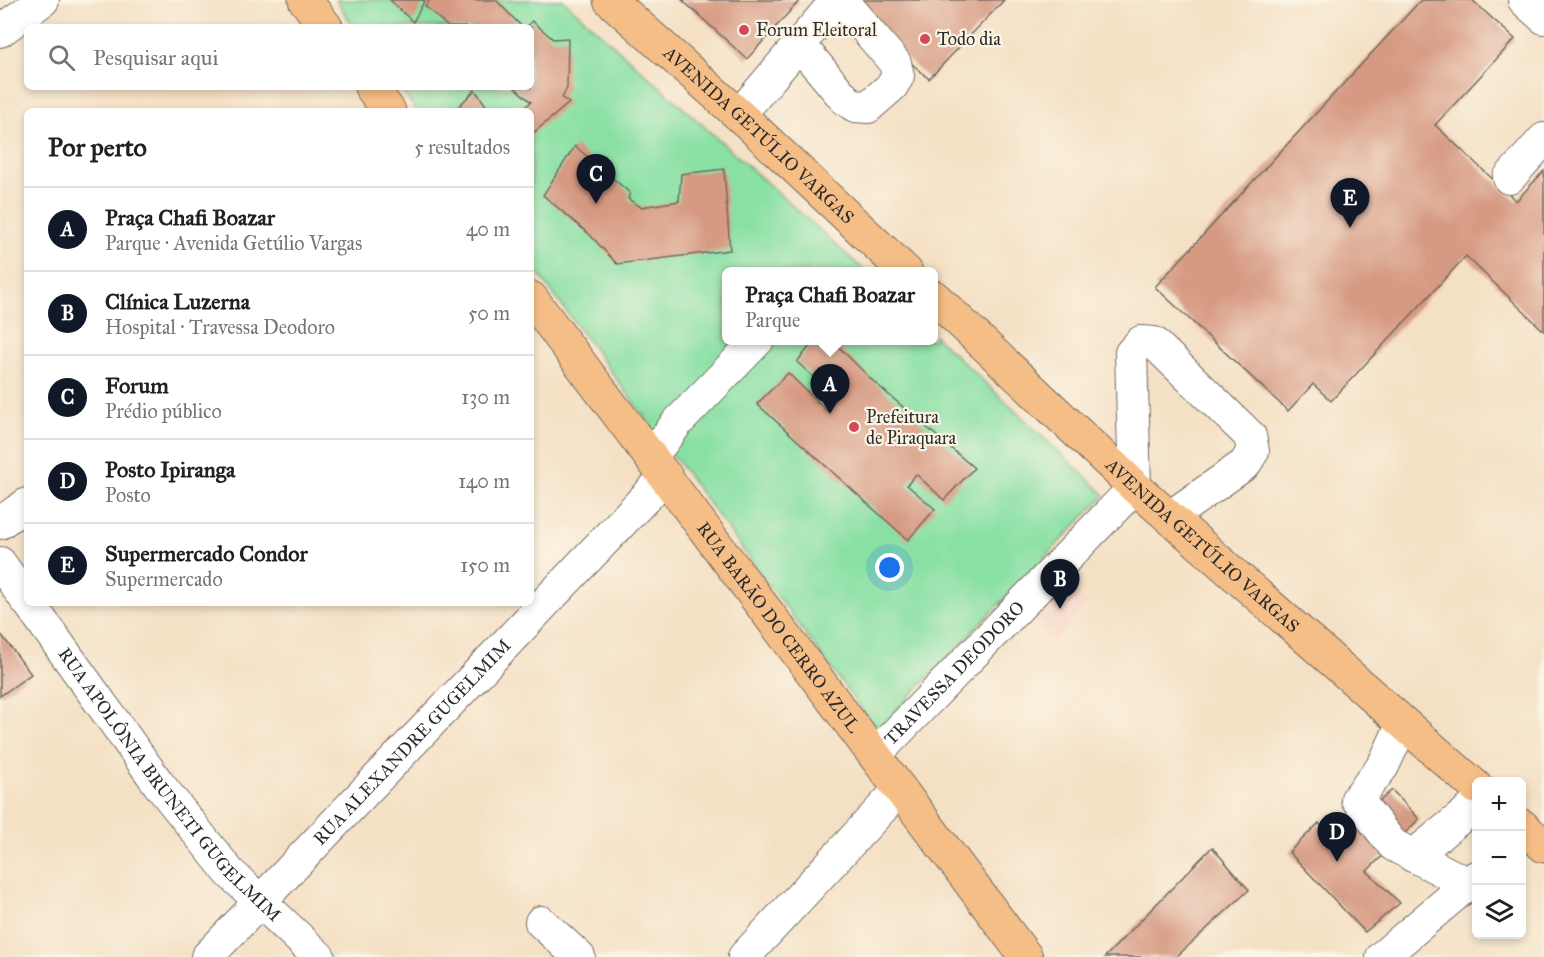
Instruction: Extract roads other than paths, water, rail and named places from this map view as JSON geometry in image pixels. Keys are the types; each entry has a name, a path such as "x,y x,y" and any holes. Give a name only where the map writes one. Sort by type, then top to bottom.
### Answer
{"main road":[{"path":"305,0 324,24"},
{"name":"AVENIDA GETÚLIO VARGAS","path":"610,0 739,115 901,267"},
{"path":"373,90 387,108"},
{"name":"RUA BARÃO DO CERRO AZUL","path":"534,302 1026,957"},
{"name":"AVENIDA GETÚLIO VARGAS","path":"938,302 1135,487 1472,783"}],"street":[{"path":"0,31 43,0"},
{"path":"1524,0 1544,18"},
{"path":"739,115 800,44"},
{"path":"1509,178 1544,140"},
{"path":"1135,487 1131,353 1141,342 1154,343 1250,436 1253,451 1245,464 1170,517"},
{"name":"RUA ALEXANDRE GUGELMIM","path":"534,602 659,466 677,423 753,345"},
{"name":"TRAVESSA DEODORO","path":"875,756 1135,487"},
{"path":"0,523 24,506"},
{"name":"RUA APOLÔNIA BRUNETI GUGELMIM","path":"0,563 24,596"},
{"name":"RUA APOLÔNIA BRUNETI GUGELMIM","path":"31,606 158,783 229,872 258,902 319,957"},
{"name":"RUA ALEXANDRE GUGELMIM","path":"207,957 530,606"},
{"path":"1382,957 1472,881 1393,845 1357,799 1388,758 1397,736 1408,727"},
{"path":"744,957 900,789"},
{"path":"1413,856 1472,808"},
{"path":"541,922 579,957"}],"place":[{"name":"Forum Eleitoral","path":"744,30"},
{"name":"Todo dia","path":"925,39"},
{"name":"Forum","path":"596,204"},
{"name":"Supermercado Condor","path":"1350,228"},
{"name":"Praça Chafi Boazar","path":"830,414"},
{"name":"Prefeitura de Piraquara","path":"854,427"},
{"name":"Clínica Luzerna","path":"1060,609"},
{"name":"Posto Ipiranga","path":"1337,862"}]}
